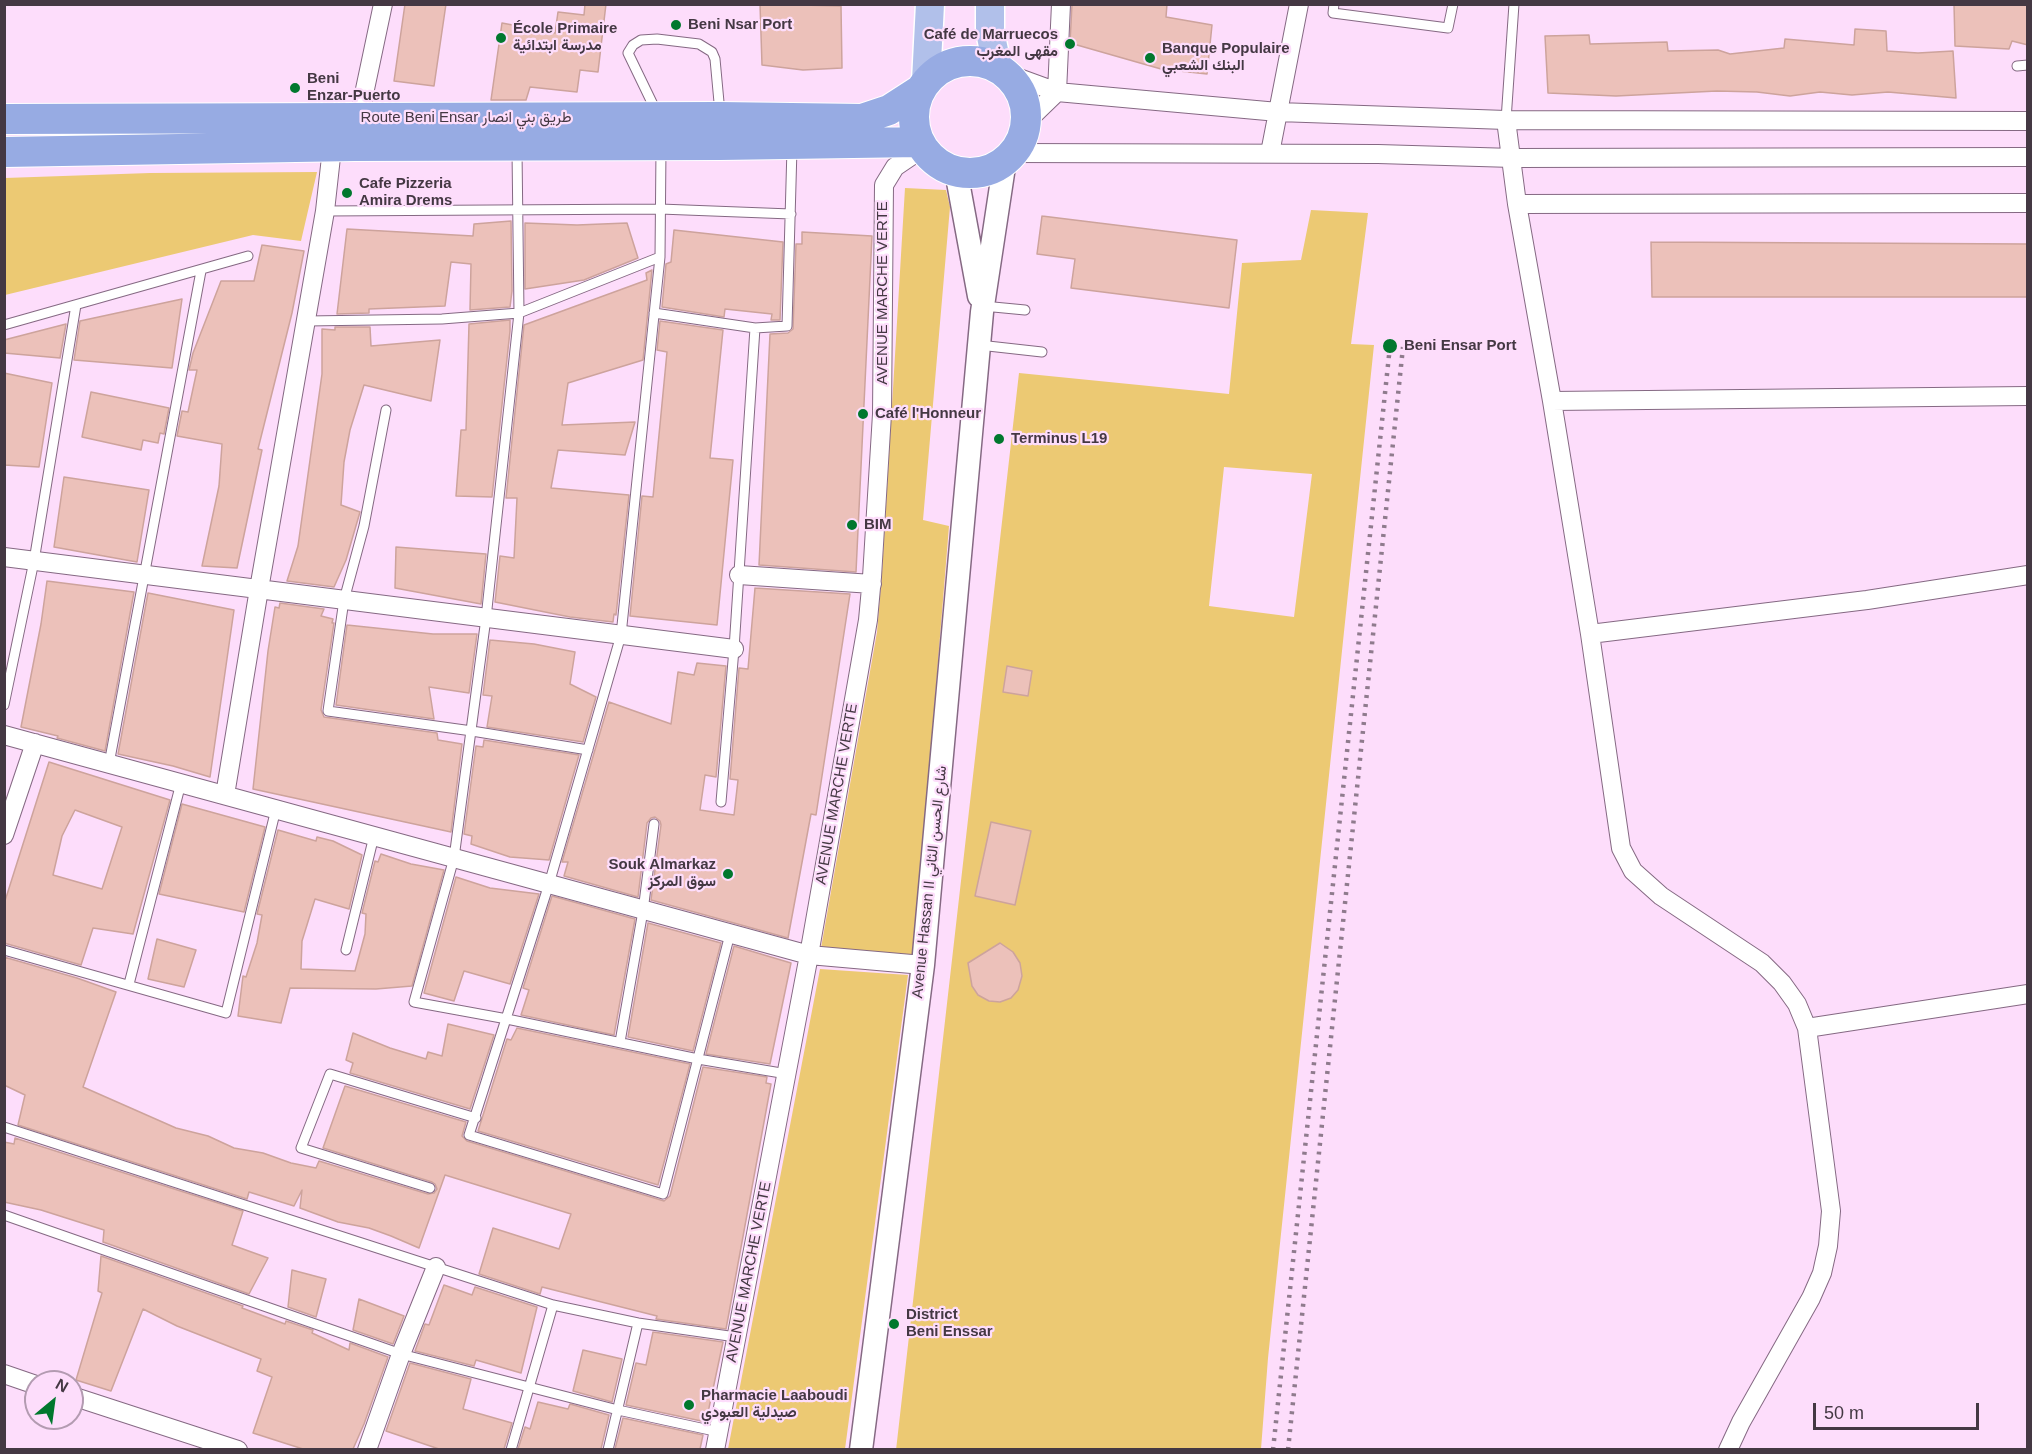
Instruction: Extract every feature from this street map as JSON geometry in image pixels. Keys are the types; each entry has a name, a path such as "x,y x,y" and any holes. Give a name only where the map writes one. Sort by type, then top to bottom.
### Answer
{"highway":[{"path":"960,61 986,63 1001,71 1019,90 1023,100 1026,122 1022,138 1009,156 986,171 976,173 956,171 943,166 932,158 921,145 915,129 913,116 923,85 936,72 960,61"},
{"name":"Route Beni Ensar طريق بني انصار","path":"4,152 348,137 720,131 862,119 889,110 923,85"},
{"name":"Route Beni Ensar طريق بني انصار","path":"4,119 517,145 660,131"},
{"name":"Route Beni Ensar طريق بني انصار","path":"720,131 792,144 921,145"}],"main road":[{"path":"923,85 930,4"},
{"path":"990,4 990,32 1001,71"}],"street":[{"path":"225,795 325,212 348,137 383,4"},
{"path":"1026,122 1057,92 1061,4"},
{"path":"1270,153 1299,4"},
{"path":"1001,71 1057,92 1278,112 1506,120 2028,121"},
{"path":"1506,120 1513,158 1517,204 1590,634 1621,848 1633,872 1661,896 1762,963 1797,1004 1807,1028 1831,1211 1822,1273 1811,1298 1728,1449"},
{"name":"AVENUE MARCHE VERTE","path":"717,1441 809,955 872,584 882,414 884,185 896,167 921,145"},
{"path":"1009,156 1270,153 1513,158 2028,157"},
{"name":"Avenue Hassan II شارع الحسن الثاني","path":"861,1449 923,965 983,309 1009,156"},
{"name":"Avenue Hassan II شارع الحسن الثاني","path":"956,171 983,309"},
{"path":"1517,204 2028,203"},
{"path":"1552,401 2028,396"},
{"path":"4,557 734,649"},
{"path":"739,575 872,584"},
{"path":"1590,634 1867,600 2028,575"},
{"path":"4,735 809,955 923,965"},
{"path":"4,835 35,743"},
{"path":"1807,1028 2028,994"},
{"path":"367,1449 401,1354 436,1267"},
{"path":"4,1374 24,1381"},
{"path":"84,1400 220,1447 238,1449"}],"lane":[{"path":"1334,4 1333,13 1448,28 1453,4"},
{"path":"1506,120 1514,4"},
{"path":"720,131 715,59 712,52 699,44 657,39 640,40 633,45 628,53 660,131 660,257 621,635 549,884 469,1135 663,1194 730,934"},
{"path":"2017,66 2028,65"},
{"path":"654,313 755,328 787,326 792,144"},
{"path":"517,145 519,313 486,618 454,858 414,1002 698,1059 787,1074"},
{"path":"325,212 660,209 791,214"},
{"path":"4,325 248,256"},
{"path":"307,321 442,319 519,313 660,257"},
{"path":"110,764 201,271"},
{"path":"4,705 34,561 76,305"},
{"path":"983,309 1025,310"},
{"path":"721,802 734,649 755,328"},
{"path":"979,345 1042,352"},
{"path":"386,410 364,526 344,600 328,711 588,750"},
{"path":"129,984 181,783"},
{"path":"4,950 226,1012 276,809"},
{"path":"620,1042 643,911 654,824"},
{"path":"346,950 374,836"},
{"path":"430,1188 301,1148 330,1074 476,1118"},
{"path":"4,1127 553,1305 638,1323 736,1337"},
{"path":"4,1215 401,1354 618,1410 717,1441"},
{"path":"511,1449 553,1305"},
{"path":"608,1449 638,1323"}],"shaded area":[{"path":"317,172 301,241 253,235 5,295 5,178 150,173"},
{"path":"905,188 946,190 950,207 923,520 949,526 914,956 821,948 877,632"},
{"path":"1311,210 1368,213 1351,344 1374,345 1268,1358 1261,1449 896,1450 1019,373 1229,394 1242,263 1301,260","holes":["1224,467 1312,474 1294,617 1209,606"]},
{"path":"820,969 908,975 845,1449 728,1449"}],"building":[{"path":"405,4 446,4 434,86 394,81"},
{"path":"585,4 606,4 598,72 580,70 577,92 530,87 526,100 491,100 502,23 555,33 558,12 584,15"},
{"path":"760,4 841,6 842,68 803,70 762,65"},
{"path":"1072,4 1167,4 1166,17 1212,25 1207,74 1161,69 1070,43"},
{"path":"1954,4 2028,4 2028,45 2012,41 2009,49 1955,46"},
{"path":"1855,29 1886,31 1887,51 1918,53 1953,51 1956,98 1888,92 1852,95 1820,92 1790,96 1717,91 1616,96 1548,93 1545,36 1589,35 1590,44 1667,42 1668,51 1718,50 1730,54 1784,48 1785,39 1854,45"},
{"path":"1042,216 1237,240 1229,308 1071,288 1075,259 1037,254"},
{"path":"511,221 512,291 510,307 470,310 471,264 451,262 445,306 369,309 369,313 337,314 347,229 473,236 474,224"},
{"path":"525,223 577,225 627,223 638,258 584,280 525,289"},
{"path":"674,230 783,242 780,320 771,320 772,314 725,309 724,317 662,307 666,264 671,262"},
{"path":"802,232 872,236 856,572 759,565 770,334 788,333 793,329 796,244 802,244"},
{"path":"1651,242 2028,244 2028,297 1652,297"},
{"path":"262,245 304,251 292,313 258,449 262,450 237,568 202,566 219,486 222,444 177,436 182,411 188,412 197,370 189,370 193,353 221,281 254,281"},
{"path":"652,270 643,360 568,383 562,425 635,422 625,455 558,450 551,488 629,495 616,615 614,614 613,622 570,617 495,602 500,556 514,558 517,498 506,498 524,325 647,280 646,273"},
{"path":"182,299 172,368 74,360 80,321"},
{"path":"510,320 492,497 456,496 461,430 466,430 469,324"},
{"path":"660,321 723,330 710,458 733,460 717,625 630,616 642,496 653,497 667,352 657,350"},
{"path":"66,324 60,358 4,353 4,340"},
{"path":"335,327 370,327 371,346 440,340 431,401 364,385 350,430 344,462 341,505 360,512 346,560 334,587 287,581 298,546 322,374 322,329 335,330"},
{"path":"4,373 52,383 39,467 4,465"},
{"path":"91,392 169,408 164,434 160,433 158,443 143,440 141,450 82,437"},
{"path":"64,477 149,490 137,562 54,547"},
{"path":"396,547 486,554 481,604 395,588"},
{"path":"47,581 134,592 105,751 21,727"},
{"path":"755,588 850,594 816,815 811,814 788,938 651,900 661,825 655,817 647,823 638,897 564,876 568,862 562,862 609,702 671,724 678,672 694,675 697,663 726,666 716,777 705,775 700,810 734,815 738,780 730,779 739,668 748,669"},
{"path":"148,593 234,610 210,777 118,754"},
{"path":"280,603 324,609 321,616 333,619 321,710 324,717 437,733 438,740 462,744 451,832 253,789 268,651 275,607 279,608"},
{"path":"347,625 433,634 477,634 469,693 429,687 434,719 336,705"},
{"path":"490,640 534,644 575,652 570,684 596,697 583,742 487,727 492,696 483,695"},
{"path":"1007,666 1032,671 1028,696 1003,692"},
{"path":"484,740 579,755 549,860 510,857 471,844 472,836 464,834 476,746 483,747"},
{"path":"49,762 170,800 133,934 93,928 81,965 4,943 4,904","holes":["75,810 122,827 102,889 53,875 62,836"]},
{"path":"182,804 265,827 244,912 159,894"},
{"path":"991,822 1031,831 1015,905 975,896"},
{"path":"278,830 316,841 317,837 333,841 362,855 349,909 315,899 302,941 301,969 355,971 365,934 366,914 362,913 375,861 378,862 381,854 411,864 444,870 412,986 376,989 290,988 281,1023 238,1016 243,976 246,977 257,943 262,915 257,914"},
{"path":"456,877 490,888 539,894 510,984 464,971 454,1001 424,993"},
{"path":"552,896 635,919 614,1035 521,1015 529,990 523,988"},
{"path":"648,923 721,943 693,1051 628,1037"},
{"path":"157,939 196,950 184,987 148,979"},
{"path":"1000,943 1013,952 1020,963 1022,976 1018,990 1011,998 1000,1002 989,1001 978,995 972,986 968,963"},
{"path":"734,946 791,963 770,1064 706,1054"},
{"path":"4,957 116,992 83,1087 176,1128 208,1136 234,1148 263,1153 291,1163 316,1168 319,1161 428,1194 434,1193 437,1189 432,1182 323,1148 345,1086 466,1122 462,1136 467,1141 664,1201 670,1196 703,1067 767,1077 766,1083 771,1084 726,1329 656,1319 657,1316 542,1287 540,1294 479,1274 493,1228 559,1249 571,1214 445,1175 419,1248 369,1228 338,1222 300,1208 302,1190 294,1206 249,1192 247,1199 18,1125 25,1095 4,1085"},
{"path":"448,1024 494,1035 470,1109 350,1073 353,1063 346,1060 353,1033 426,1059 428,1052 442,1056"},
{"path":"517,1028 690,1064 658,1185 478,1131 507,1039 511,1040"},
{"path":"15,1138 243,1211 232,1245 268,1258 249,1294 103,1242 104,1230 41,1210 4,1202 4,1142 14,1144"},
{"path":"101,1256 243,1306 242,1308 285,1324 286,1321 313,1330 312,1333 349,1350 350,1343 388,1357 353,1449 303,1449 253,1433 272,1377 257,1371 261,1359 177,1326 143,1309 111,1391 84,1383 84,1370 79,1370 102,1293 98,1291"},
{"path":"292,1270 326,1279 316,1317 288,1307"},
{"path":"444,1285 472,1295 475,1287 537,1307 521,1373 476,1360 474,1366 415,1351 425,1324 429,1325"},
{"path":"359,1299 404,1316 393,1344 353,1330"},
{"path":"653,1332 723,1342 706,1422 626,1405 636,1363 646,1365"},
{"path":"583,1350 622,1359 612,1402 573,1391"},
{"path":"410,1363 471,1379 463,1409 512,1423 504,1449 439,1449 386,1431"},
{"path":"538,1402 568,1409 570,1404 609,1415 601,1449 518,1449 525,1427 530,1429"},
{"path":"623,1418 703,1435 700,1449 615,1449"}],"railway":[{"path":"1273,1450 1390,346"},
{"path":"1288,1450 1403,347"}],"place":[{"name":"Beni Nsar Port","path":"676,25"},
{"name":"École Primaire مدرسة ابتدائية","path":"501,38"},
{"name":"Café de Marruecos مقهى المغرب","path":"1070,44"},
{"name":"Banque Populaire البنك الشعبي","path":"1150,58"},
{"name":"Beni Enzar-Puerto","path":"295,88"},
{"name":"Cafe Pizzeria Amira Drems","path":"347,193"},
{"name":"Beni Ensar Port","path":"1390,346"},
{"name":"Café l'Honneur","path":"863,414"},
{"name":"Terminus L19","path":"999,439"},
{"name":"BIM","path":"852,525"},
{"name":"Souk Almarkaz سوق المركز","path":"728,874"},
{"name":"District Beni Enssar","path":"894,1324"},
{"name":"Pharmacie Laaboudi صيدلية العبودي","path":"689,1405"}]}
